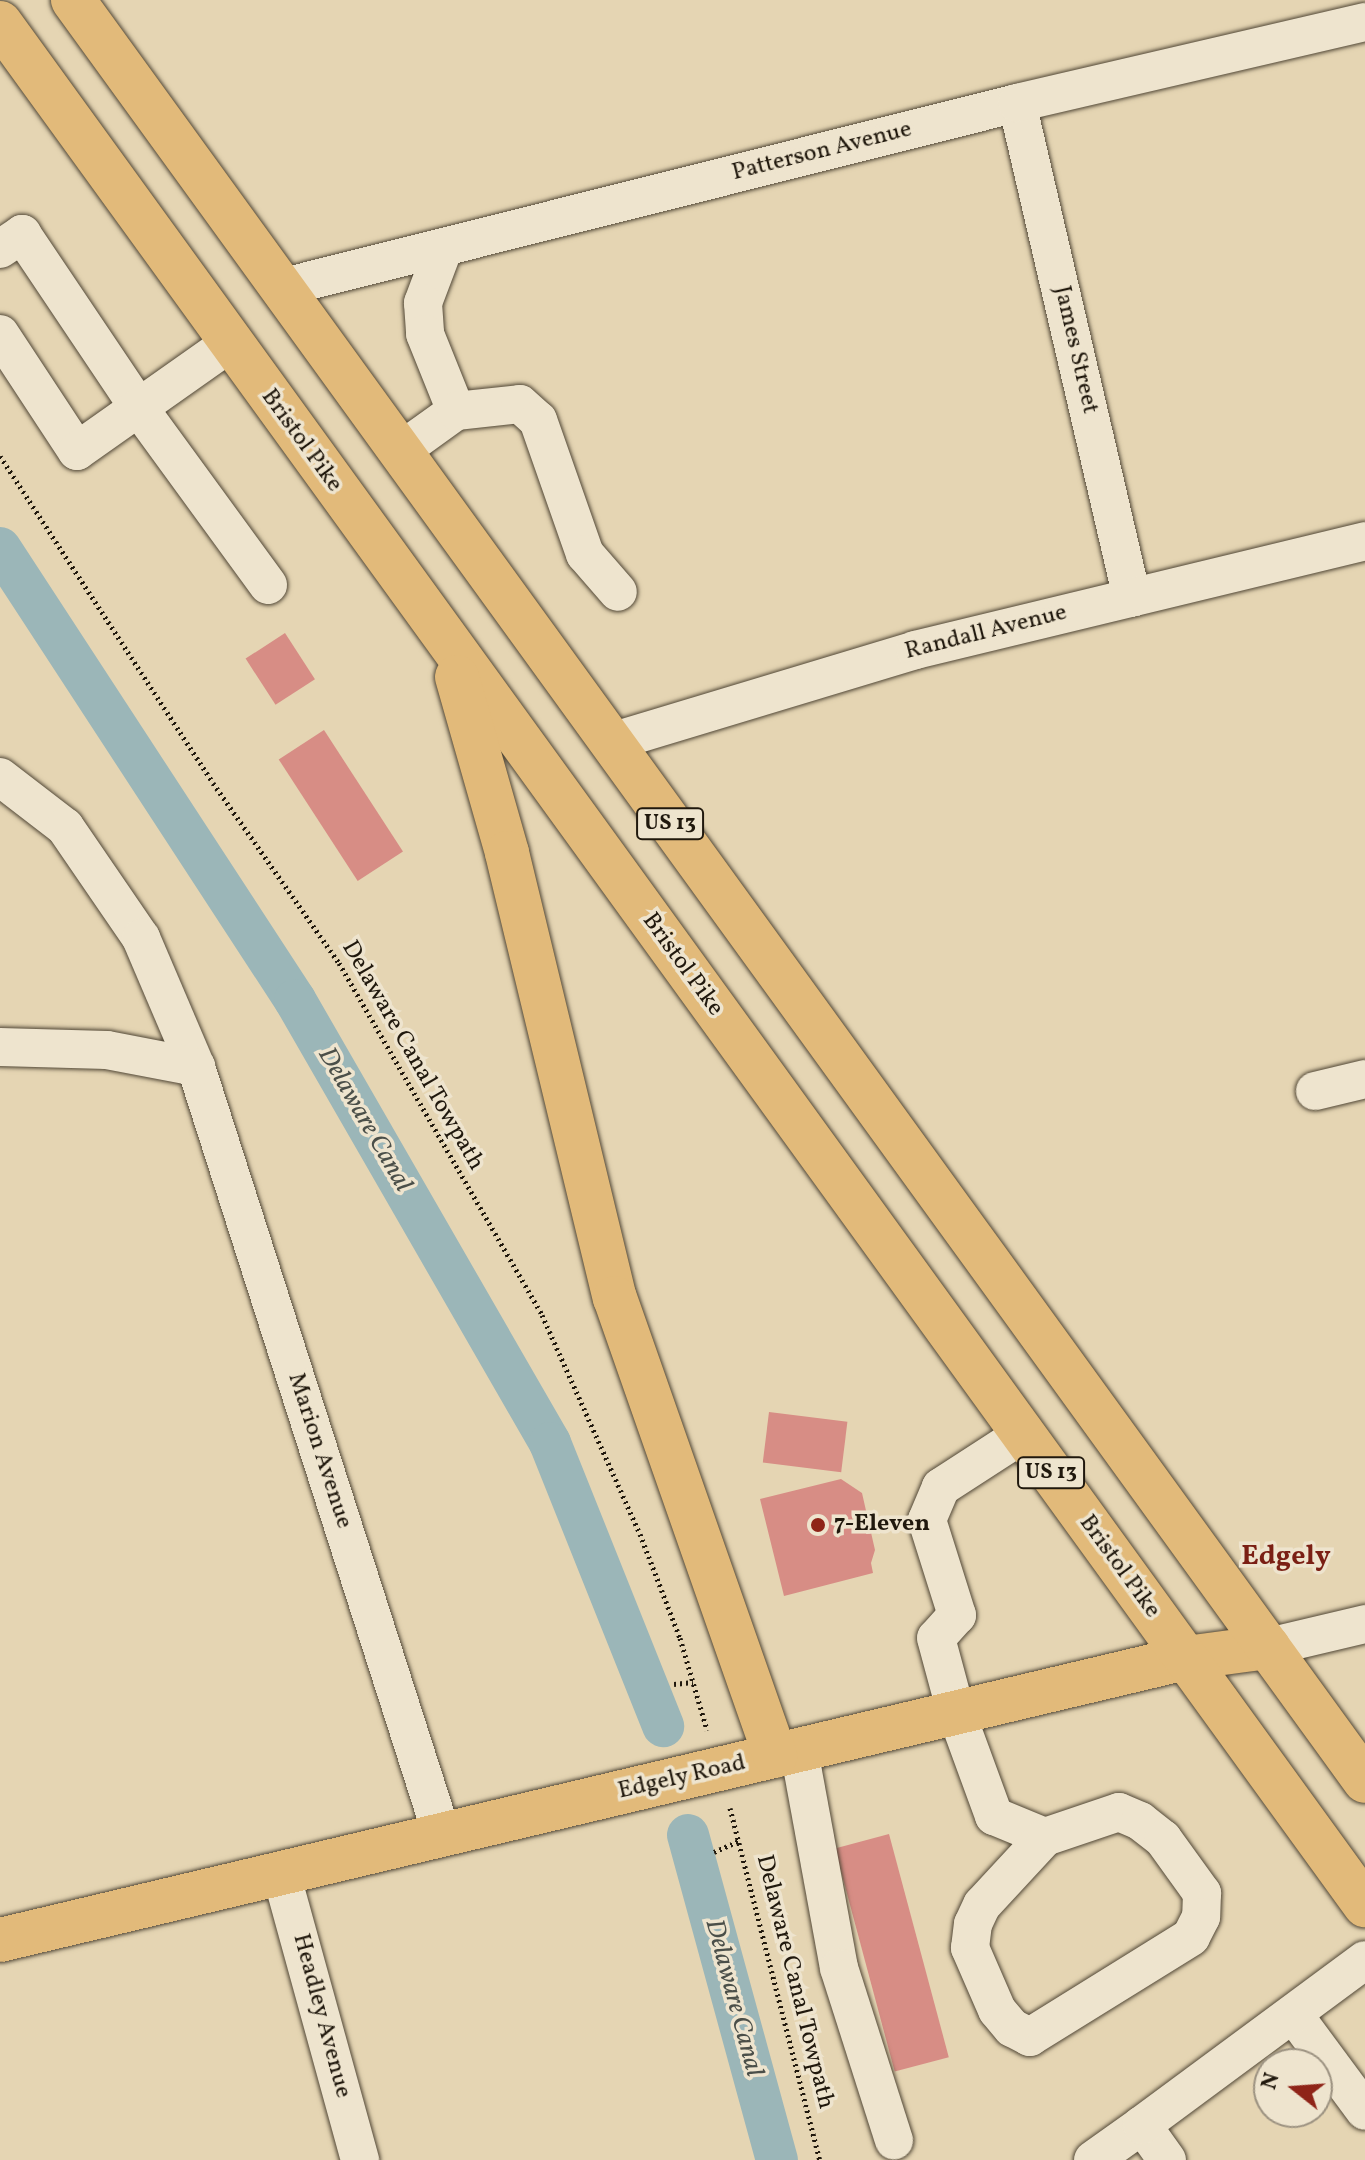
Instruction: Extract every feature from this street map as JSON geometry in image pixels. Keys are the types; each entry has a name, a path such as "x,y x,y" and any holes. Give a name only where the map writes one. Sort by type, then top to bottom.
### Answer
{"main road":[{"name":"US 13","path":"73,0 1365,1781"},
{"name":"Bristol Pike","path":"0,23 1365,1905"},
{"path":"444,638 474,727 504,839 615,1298 787,1753"},
{"name":"Edgely Road","path":"0,1940 1186,1658 1268,1647"}],"street":[{"name":"Patterson Avenue","path":"280,288 1017,103 1365,22"},
{"name":"James Street","path":"1017,103 1132,598"},
{"path":"0,249 22,234 139,408 268,585"},
{"path":"444,247 423,303 425,334 456,411"},
{"path":"0,334 77,451 230,343"},
{"path":"399,452 456,411 520,404 538,420 585,554 618,592"},
{"name":"Randall Avenue","path":"611,742 915,650 1365,541"},
{"name":"Marion Avenue","path":"0,777 65,827 141,938 196,1067 442,1835"},
{"path":"0,1047 107,1050 196,1067"},
{"path":"1315,1091 1365,1079"},
{"path":"1023,1434 941,1487 927,1520 957,1615 936,1638 956,1712 994,1816 1045,1837 1119,1812 1140,1821 1163,1839 1202,1893 1201,1917 1191,1937 1030,2037 1012,2028 997,2010 970,1948 973,1924 982,1905 1045,1837"},
{"name":"Edgely Road","path":"1268,1647 1365,1624"},
{"path":"787,1753 839,1968 894,2140"},
{"name":"Headley Avenue","path":"281,1873 360,2160"},
{"path":"1093,2160 1365,1960"},
{"path":"1294,2015 1365,2111"},
{"path":"1142,2125 1167,2160"}],"path":[{"name":"Delaware Canal Towpath","path":"0,456 213,783 339,963 542,1315 640,1534 680,1638 705,1722"},
{"path":"674,1684 693,1682"},
{"name":"Delaware Canal Towpath","path":"732,1814 820,2160"},
{"path":"714,1852 739,1841"}],"building":[{"path":"285,633 315,679 276,705 246,659"},
{"path":"324,730 403,852 358,881 279,759"},
{"path":"769,1412 847,1422 841,1472 763,1463"},
{"name":"7-Eleven","path":"841,1479 862,1493 875,1550 871,1563 873,1573 784,1596 760,1499"},
{"path":"889,1834 949,2057 895,2072 835,1848"}],"waterway":[{"name":"Delaware Canal","path":"0,548 295,1000 550,1443 663,1726"},
{"name":"Delaware Canal","path":"688,1835 777,2160"}],"place":[{"name":"7-Eleven","path":"818,1525"}],"district":[{"name":"Edgely","path":"1286,1557"}]}
